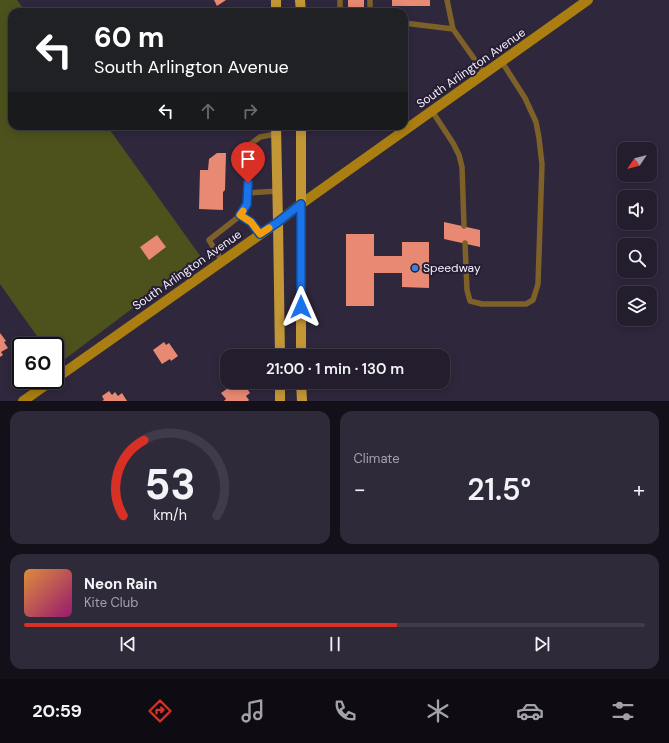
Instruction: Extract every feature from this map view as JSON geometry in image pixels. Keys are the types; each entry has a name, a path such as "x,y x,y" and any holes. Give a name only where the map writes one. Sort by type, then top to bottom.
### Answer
{"main road":[{"name":"South Arlington Avenue","path":"408,128 588,0"},
{"path":"276,130 280,349"},
{"path":"301,130 301,349"},
{"name":"South Arlington Avenue","path":"64,372 222,262 405,130"},
{"name":"South Arlington Avenue","path":"23,401 40,389"},
{"path":"280,389 280,401"},
{"path":"302,389 302,401"}],"lane":[{"path":"447,0 453,29 485,74"},
{"path":"408,23 453,29"},
{"path":"465,243 466,290 470,301 482,304 526,304 534,300 538,284 542,164 539,138 536,122 525,98 502,62"},
{"path":"432,111 459,155 462,167 464,226"},
{"path":"222,262 209,240 240,215 247,204 248,146 260,137 276,130"},
{"path":"248,193 278,191"},
{"path":"240,215 251,222 260,234"}],"green space":[{"path":"0,0 17,0 23,8 8,8 8,130 110,130 201,257 64,360 64,337 38,337 0,284"}],"building":[{"path":"214,0 226,0 217,6"},
{"path":"348,0 364,0 364,8 348,8"},
{"path":"392,0 430,0 430,6 392,6"},
{"path":"217,153 226,153 223,210 199,209 200,170 208,170 209,159"},
{"path":"444,222 480,230 480,247 444,239"},
{"path":"346,234 374,234 374,256 402,256 402,242 429,242 429,288 402,287 402,273 374,273 374,306 346,306"},
{"path":"157,235 166,247 149,260 140,247"},
{"path":"0,333 6,341 4,342 8,348 1,352 3,355 0,357"},
{"path":"164,342 166,345 169,343 178,356 171,361 170,359 162,364 153,350"},
{"path":"227,389 247,389 250,393 246,396 249,400 248,401 224,401 226,399 221,393"},
{"path":"109,391 112,395 115,392 118,396 122,393 127,401 102,401 104,400 102,396"}],"slow traffic":[{"path":"243,211 240,215 251,222 260,234 269,228"}],"place":[{"name":"Speedway","path":"415,268"}],"route":[{"path":"248,183 247,204 240,215 251,222 260,234 301,204 301,307"}]}
